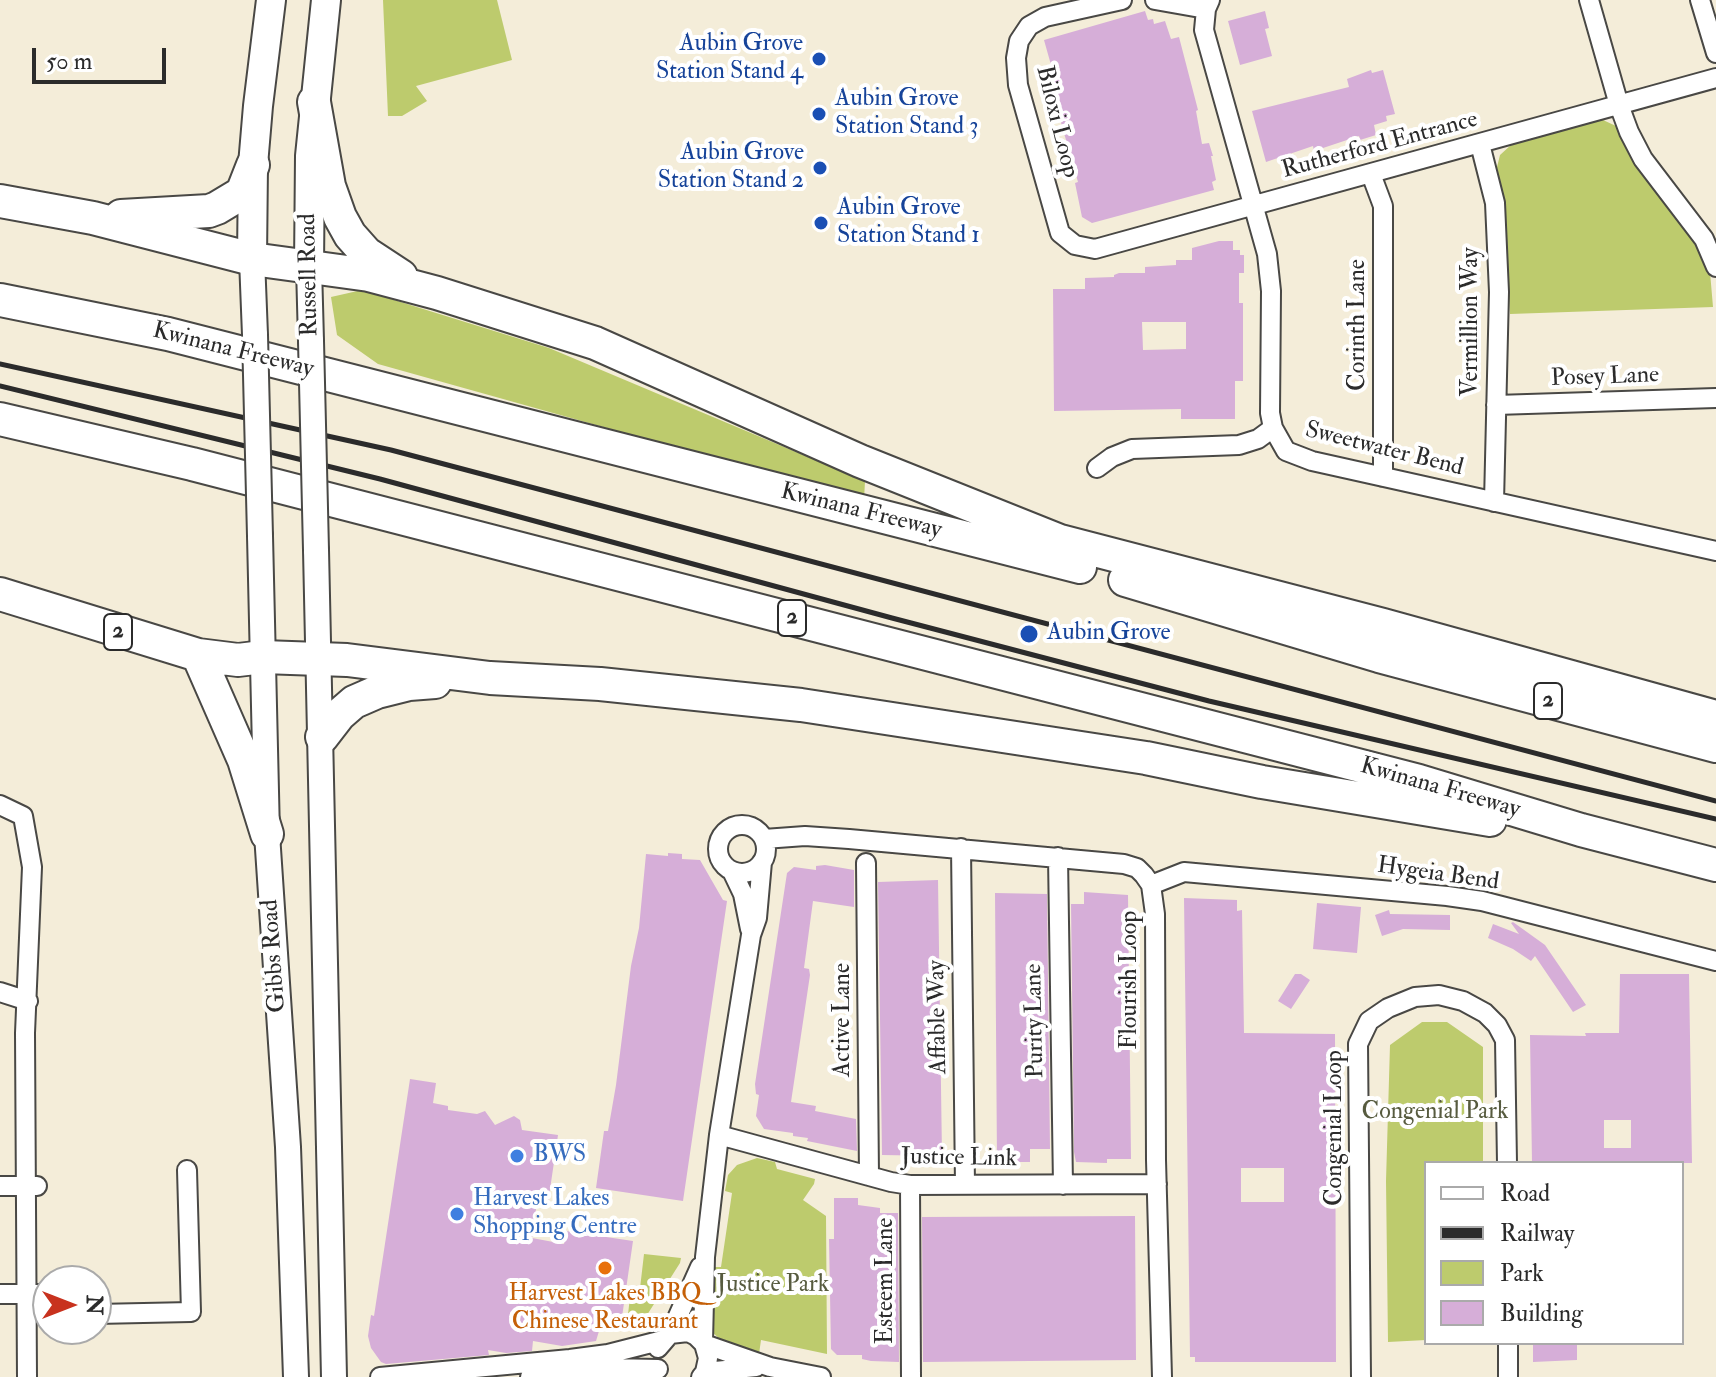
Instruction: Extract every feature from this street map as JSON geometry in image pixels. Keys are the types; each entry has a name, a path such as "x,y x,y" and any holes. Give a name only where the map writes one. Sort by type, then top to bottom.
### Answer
{"highway":[{"path":"314,102 329,186 350,235 366,253 393,272 437,293"},
{"path":"93,218 209,211 230,203 242,193 253,165"},
{"name":"2","path":"0,201 93,218 252,259 369,275 437,293 595,343 860,461 1060,541 1383,625 1716,717"},
{"name":"Kwinana Freeway","path":"0,300 168,334 1087,569 1379,656 1716,746"},
{"name":"Kwinana Freeway","path":"0,419 208,468 1419,781 1581,830 1716,865"},
{"name":"2","path":"0,594 198,655 238,660 319,658 490,678 600,684 801,705 1146,758 1262,782 1548,830 1581,830"},
{"path":"198,655 244,760 267,834"},
{"path":"322,737 354,702 377,692 409,684 490,678"}],"main road":[{"path":"252,259 253,165 271,0"},
{"name":"Russell Road","path":"316,550 309,267 310,156 326,0"},
{"name":"Gibbs Road","path":"252,259 267,834 288,1147 296,1377"},
{"name":"Gibbs Road","path":"316,550 334,1377"}],"street":[{"name":"Biloxi Loop","path":"1060,233 1018,85 1016,58 1019,41 1029,26 1045,17 1122,0"},
{"path":"1155,0 1208,4"},
{"path":"1589,0 1619,105 1643,159 1704,239 1716,267"},
{"path":"1700,0 1716,53"},
{"name":"Sweetwater Bend","path":"1208,4 1204,30 1267,254 1271,291 1270,413 1273,428 1286,451 1312,461 1716,551"},
{"name":"Rutherford Entrance","path":"1060,233 1075,245 1095,249 1716,78"},
{"name":"Vermillion Way","path":"1480,144 1495,203 1499,292 1494,502"},
{"name":"Corinth Lane","path":"1371,174 1383,206 1383,477"},
{"name":"Posey Lane","path":"1496,405 1716,398"},
{"path":"1097,468 1112,457 1132,449 1239,445 1258,439 1273,428"},
{"path":"0,805 23,816 32,867 28,1001 36,1033 33,1265"},
{"path":"751,935 743,894 732,871 718,855 722,834 733,826 746,825 757,830 764,839 766,851 719,1135 705,1257 704,1343 708,1358 703,1374 770,1367"},
{"name":"Flourish Loop","path":"764,839 805,836 1124,864 1137,868 1151,885 1155,914 1162,1377"},
{"name":"Affable Way","path":"961,848 965,1185"},
{"name":"Purity Lane","path":"1058,857 1063,1185"},
{"path":"732,871 752,871 762,862"},
{"name":"Active Lane","path":"866,863 869,1176"},
{"name":"Hygeia Bend","path":"1151,885 1184,872 1447,896 1482,901 1716,961"},
{"path":"0,992 28,1001"},
{"name":"Congenial Loop","path":"1361,1377 1358,1044 1369,1021 1388,1008 1415,997 1439,995 1463,1001 1485,1013 1497,1025 1505,1040 1507,1161"},
{"name":"Justice Link","path":"719,1135 910,1185 1157,1184"},
{"path":"112,1314 191,1312 187,1170"},
{"name":"Esteem Lane","path":"910,1185 911,1377"},
{"path":"0,1186 32,1186"},
{"path":"530,1377 609,1368 661,1374 656,1354 705,1257"},
{"path":"0,1294 32,1294"},
{"path":"27,1377 32,1308"},
{"path":"380,1377 608,1354 688,1332 704,1343 770,1367 821,1377"},
{"path":"40,1377 42,1345"},
{"path":"1508,1345 1508,1377"}],"green space":[{"path":"383,0 497,0 512,60 416,86 427,101 402,116 388,116"},
{"path":"1587,119 1603,120 1616,126 1698,240 1710,272 1713,307 1510,314 1505,226 1498,186 1500,155 1511,145"},
{"path":"362,290 549,348 865,481 864,500 378,364 337,335 331,297"},
{"name":"Congenial Park","path":"1422,1022 1447,1022 1483,1047 1483,1161 1424,1161 1424,1340 1388,1342 1386,1181 1390,1045"},
{"name":"Justice Park","path":"757,1158 775,1162 777,1169 815,1179 803,1200 826,1216 827,1354 761,1340 759,1354 724,1343 711,1331 714,1267 721,1267 732,1193 725,1191 728,1175 737,1165"},
{"path":"644,1254 681,1258 647,1315 627,1323 630,1297 639,1297"}],"building":[{"path":"1145,11 1148,20 1153,19 1154,24 1165,21 1171,39 1179,37 1198,110 1202,144 1209,143 1213,156 1214,190 1092,223 1082,217 1075,183 1078,182 1056,105 1043,75 1053,72 1044,40"},
{"path":"1265,11 1269,28 1265,29 1272,56 1240,65 1228,21"},
{"path":"1371,70 1372,73 1383,70 1395,114 1386,116 1387,121 1374,125 1376,135 1360,140 1359,136 1314,151 1313,146 1266,162 1252,111 1349,87 1347,79"},
{"path":"1233,241 1233,250 1240,250 1240,255 1244,255 1244,273 1239,273 1239,303 1243,303 1243,381 1235,381 1235,419 1181,419 1181,409 1054,411 1053,289 1085,289 1085,278 1145,273 1145,267 1176,265 1176,260 1192,260 1192,248","holes":["1142,322 1186,322 1186,349 1143,350"]},
{"path":"668,853 682,854 682,859 700,860 723,900 727,901 683,1201 596,1188 604,1131 608,1131 616,1085 631,966 639,928 646,854 668,856"},
{"path":"816,866 854,870 854,907 813,901 804,968 809,969 810,975 791,1102 816,1106 815,1111 856,1119 857,1151 807,1141 808,1138 793,1136 793,1133 764,1129 756,1116 759,1095 756,1094 755,1084 787,873 794,867 816,870"},
{"path":"938,880 942,1156 882,1155 878,882"},
{"path":"1084,892 1128,895 1131,1159 1107,1159 1107,1163 1076,1162 1074,1152 1071,904 1084,904"},
{"path":"995,893 1047,894 1050,1149 1030,1149 1030,1162 997,1162"},
{"path":"1184,898 1237,900 1237,911 1242,910 1244,1033 1335,1034 1336,1362 1195,1362 1195,1357 1190,1357","holes":["1241,1168 1284,1168 1284,1202 1241,1202"]},
{"path":"1317,903 1361,907 1357,953 1313,949"},
{"path":"1389,910 1390,914 1450,915 1450,930 1403,929 1382,936 1375,915"},
{"path":"1513,922 1545,945 1586,1005 1573,1012 1535,956 1531,961 1488,938 1493,924 1519,934"},
{"path":"1295,974 1310,980 1291,1009 1278,1001"},
{"path":"1620,974 1689,974 1692,1163 1532,1161 1530,1035 1586,1036 1585,1033 1619,1033","holes":["1604,1120 1631,1120 1631,1148 1604,1148"]},
{"name":"Harvest Lakes Shopping Centre","path":"410,1079 436,1083 433,1103 448,1106 448,1110 477,1114 485,1111 495,1125 514,1116 520,1120 522,1130 558,1135 548,1203 537,1202 532,1238 564,1244 566,1231 633,1241 621,1324 599,1331 596,1341 562,1346 533,1341 532,1351 506,1353 488,1350 489,1355 381,1362 371,1348 368,1336 371,1315 374,1316"},
{"path":"834,1198 858,1198 858,1205 880,1208 880,1213 898,1213 899,1362 871,1361 862,1359 862,1355 837,1355 831,1349 829,1239 834,1239"},
{"path":"1135,1216 1136,1360 923,1362 922,1217"},
{"path":"1533,1345 1577,1345 1577,1360 1533,1362"}],"railway":[{"path":"0,364 391,450 1716,801"},
{"path":"0,386 380,479 1209,701 1716,819"}],"place":[{"name":"Aubin Grove Station Stand 4","path":"819,59"},
{"name":"Aubin Grove Station Stand 3","path":"819,114"},
{"name":"Aubin Grove Station Stand 2","path":"820,168"},
{"name":"Aubin Grove Station Stand 1","path":"821,223"},
{"name":"Aubin Grove","path":"1029,634"},
{"name":"BWS","path":"517,1156"},
{"name":"Harvest Lakes Shopping Centre","path":"457,1214"},
{"name":"Harvest Lakes BBQ Chinese Restaurant","path":"605,1268"}]}
